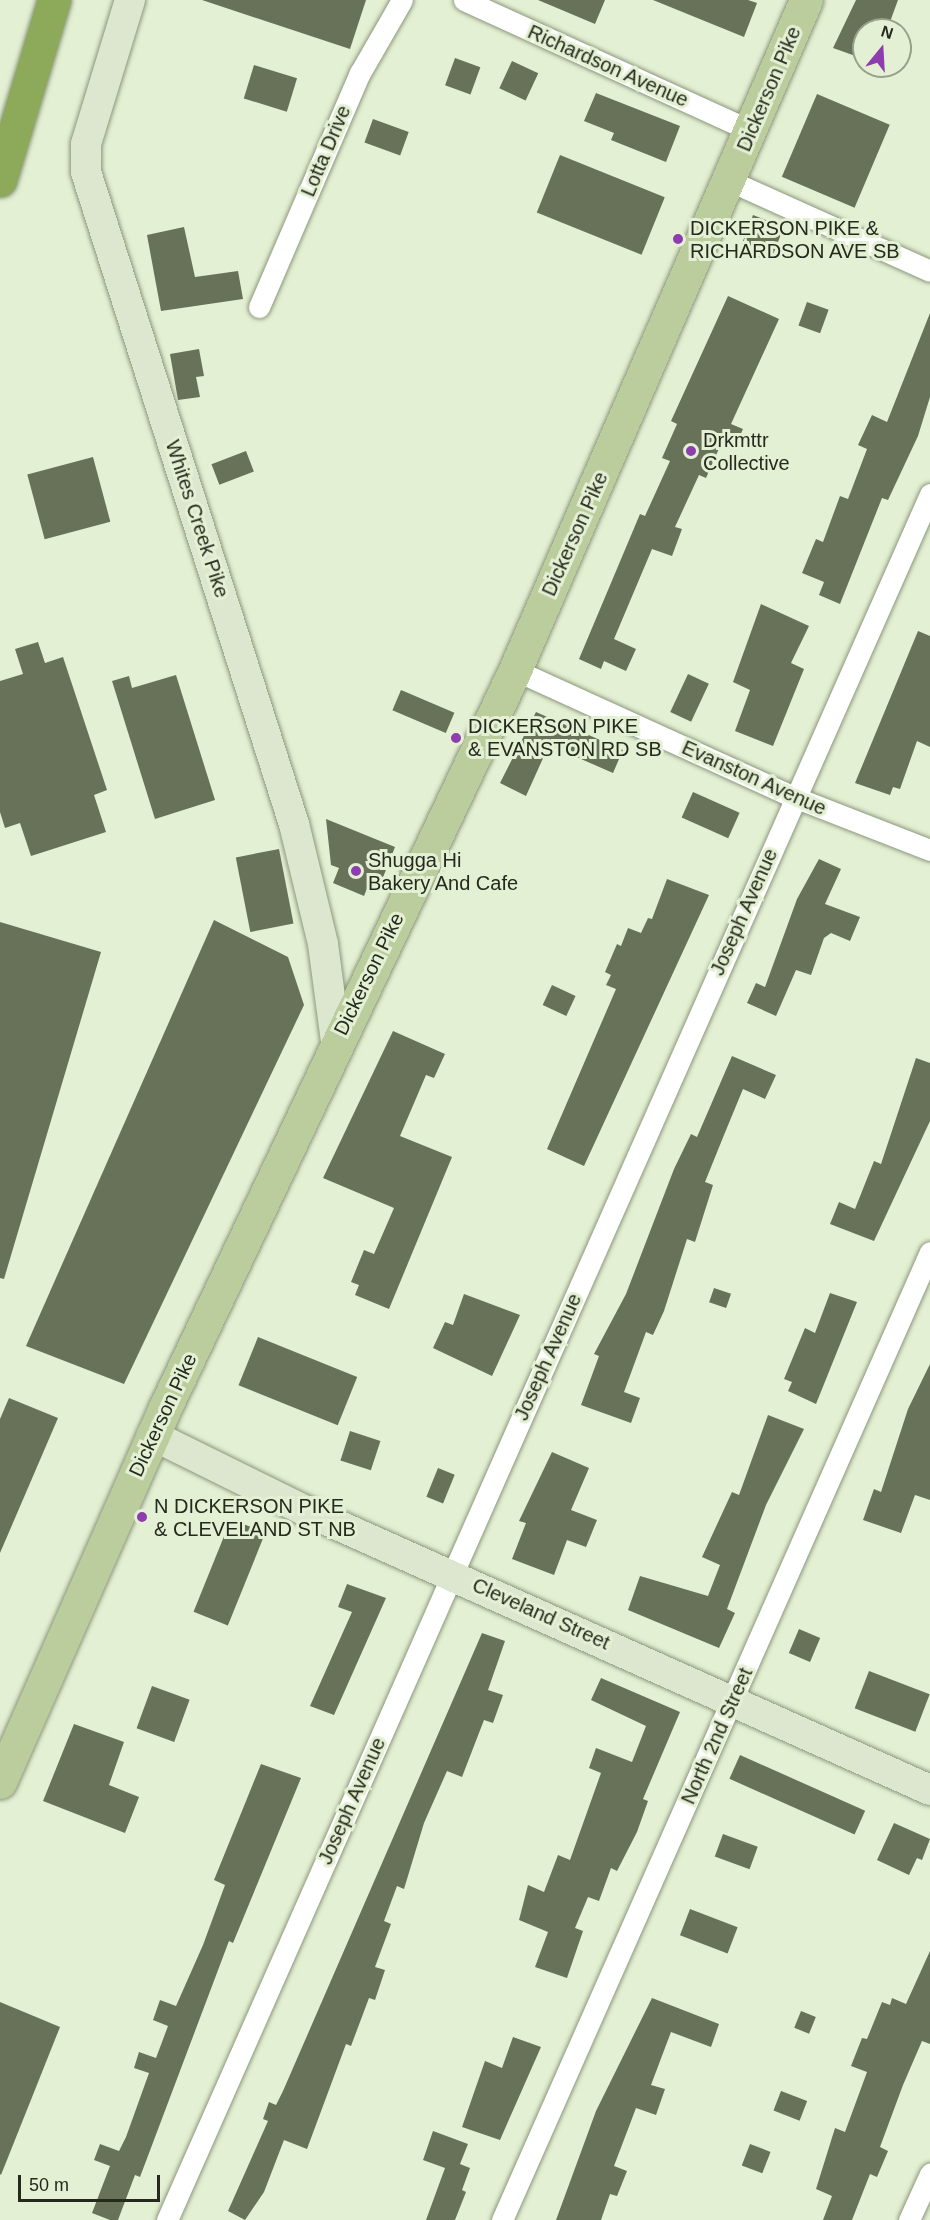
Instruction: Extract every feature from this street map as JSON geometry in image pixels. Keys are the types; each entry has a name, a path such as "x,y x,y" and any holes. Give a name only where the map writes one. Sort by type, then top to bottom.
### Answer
{"highway":[{"path":"0,180 54,0"}],"main road":[{"name":"Dickerson Pike","path":"0,1782 152,1435 336,1042 515,670 752,131 806,0"}],"street":[{"name":"Whites Creek Pike","path":"130,0 86,144 86,172 294,824 323,944 336,1042"},
{"name":"Lotta Drive","path":"259,307 360,73 402,0"},
{"name":"Richardson Avenue","path":"464,0 752,131"},
{"path":"730,181 930,271"},
{"name":"Joseph Avenue","path":"167,2220 794,797 930,494"},
{"name":"Evanston Avenue","path":"515,670 794,797 930,850"},
{"name":"North 2nd Street","path":"502,2220 732,1700 922,1292 930,1252"},
{"name":"Cleveland Street","path":"152,1435 452,1574 930,1790"},
{"path":"909,2220 930,2174"}],"building":[{"path":"202,0 366,0 350,49"},
{"path":"538,0 605,0 595,24"},
{"path":"653,0 748,0 757,3 744,37"},
{"path":"856,0 898,0 891,18 852,18 852,55 833,48"},
{"path":"455,58 480,67 470,94 445,85"},
{"path":"512,61 538,73 526,100 499,88"},
{"path":"254,65 297,78 287,112 244,98"},
{"path":"596,93 680,126 666,162 611,140 614,133 584,121"},
{"path":"817,94 890,125 855,208 782,177"},
{"path":"373,119 409,132 400,155 364,142"},
{"path":"560,155 665,197 642,255 537,212"},
{"path":"753,215 784,227 771,261 740,250"},
{"path":"184,227 195,277 238,271 243,299 161,311 147,235"},
{"path":"728,296 779,319 731,424 743,429 734,449 721,444 706,478 699,475 675,527 682,529 672,556 652,549 614,639 636,649 626,671 604,661 601,669 579,659 640,514 645,516 670,461 662,458 677,424 671,421"},
{"path":"807,302 829,310 820,333 798,325"},
{"path":"930,313 930,397 918,436 888,500 882,498 840,604 819,595 824,582 802,573 816,539 823,542 840,496 848,499 867,449 858,445 872,415 887,422"},
{"path":"199,349 204,376 196,377 200,397 178,400 170,354"},
{"path":"246,451 254,472 219,485 211,464"},
{"path":"93,457 110,522 45,539 27,475"},
{"path":"761,604 809,626 791,663 804,669 773,746 735,731 750,690 733,682"},
{"path":"918,631 930,636 930,747 917,741 900,789 893,787 890,795 855,783"},
{"path":"38,642 45,663 63,657 107,790 94,795 106,832 31,856 20,823 5,828 0,812 0,681 23,674 15,649"},
{"path":"688,674 709,684 691,722 670,712"},
{"path":"176,675 215,800 155,819 112,681 129,676 132,688"},
{"path":"401,690 454,713 446,733 392,710"},
{"path":"536,712 623,750 613,773 549,745 526,796 500,783"},
{"path":"693,792 740,813 728,838 682,818"},
{"path":"326,819 395,847 380,885 370,881 364,896 333,883 339,868 331,865"},
{"path":"279,849 294,924 250,932 236,857"},
{"path":"819,859 841,869 825,904 860,917 850,941 831,933 824,938 811,975 796,970 776,1016 747,1003 756,983 765,987 797,899"},
{"path":"667,879 709,895 584,1166 547,1149 616,989 606,985 611,975 605,972 617,944 621,946 628,928 641,933 648,918 652,919"},
{"path":"214,920 288,957 304,1005 124,1384 26,1346"},
{"path":"0,922 101,952 4,1279 0,1278"},
{"path":"552,985 576,996 566,1016 543,1005"},
{"path":"393,1031 445,1054 434,1078 426,1075 400,1136 452,1157 389,1309 355,1295 359,1285 351,1282 364,1250 374,1254 394,1208 323,1178"},
{"path":"732,1056 776,1075 765,1099 743,1089 705,1182 713,1185 695,1242 687,1239 664,1311 653,1335 646,1332 624,1392 640,1398 631,1423 581,1405 599,1356 594,1354 626,1294 674,1169 691,1134 697,1137"},
{"path":"916,1058 930,1063 930,1121 874,1241 830,1224 839,1202 855,1209 874,1161 881,1164"},
{"path":"714,1288 731,1294 726,1308 709,1302"},
{"path":"830,1293 857,1302 816,1404 788,1391 792,1382 784,1379 805,1328 815,1333"},
{"path":"464,1294 520,1315 492,1376 433,1348 445,1322 453,1325"},
{"path":"258,1337 357,1377 338,1425 239,1385"},
{"path":"930,1364 930,1500 915,1495 901,1533 863,1520 874,1489 881,1492 908,1409"},
{"path":"9,1398 58,1418 0,1553 0,1419"},
{"path":"768,1415 804,1429 766,1505 727,1609 735,1613 719,1648 628,1610 640,1576 708,1596 720,1565 702,1557 732,1492 739,1495"},
{"path":"350,1431 380,1441 371,1470 340,1460"},
{"path":"552,1452 589,1468 571,1510 597,1520 586,1547 567,1540 554,1575 512,1559 526,1523 519,1521"},
{"path":"438,1468 455,1475 443,1503 426,1497"},
{"path":"231,1519 265,1533 228,1626 194,1612"},
{"path":"347,1584 386,1598 334,1715 310,1706 352,1612 338,1607"},
{"path":"799,1629 820,1638 810,1662 789,1653"},
{"path":"482,1633 505,1641 488,1690 503,1695 493,1723 484,1720 462,1777 447,1771 424,1823 404,1889 397,1886 384,1921 391,1924 375,1967 385,1970 375,2000 369,1998 351,2046 346,2044 307,2149 284,2140 264,2192 245,2220 228,2211 268,2121 263,2119 269,2102 276,2105 283,2091"},
{"path":"869,1671 930,1694 915,1732 855,1708"},
{"path":"601,1678 680,1712 643,1799 648,1801 637,1832 617,1871 611,1868 599,1901 588,1897 575,1928 583,1931 567,1978 535,1967 548,1932 519,1920 528,1885 544,1892 558,1855 570,1860 601,1773 589,1768 596,1748 632,1762 646,1726 591,1700"},
{"path":"152,1686 190,1700 174,1742 137,1728"},
{"path":"74,1724 124,1742 109,1785 139,1797 125,1833 43,1801"},
{"path":"740,1755 865,1811 855,1834 729,1779"},
{"path":"261,1764 301,1778 233,1943 229,1941 140,2177 135,2175 118,2220 110,2220 92,2213 110,2166 94,2160 100,2144 119,2151 126,2137 149,2073 134,2068 139,2052 156,2058 168,2026 153,2020 160,2000 176,2006 203,1945 225,1885 214,1880"},
{"path":"894,1823 930,1839 922,1860 917,1858 909,1875 877,1860"},
{"path":"723,1834 758,1847 750,1869 715,1857"},
{"path":"690,1909 738,1927 728,1953 680,1935"},
{"path":"930,1951 930,2044 922,2041 903,2085 880,2147 888,2151 877,2177 870,2174 852,2220 823,2220 832,2196 816,2189 835,2128 845,2132 867,2072 851,2066 862,2038 867,2039 882,2002 890,2005 892,1998 906,2004"},
{"path":"652,1998 719,2024 711,2047 671,2032 651,2085 665,2089 656,2115 636,2108 614,2166 627,2171 617,2196 610,2194 601,2220 556,2220 596,2111"},
{"path":"0,2002 60,2027 1,2175 0,2174"},
{"path":"801,2011 816,2017 809,2034 794,2028"},
{"path":"513,2037 541,2047 500,2140 462,2127 485,2061 502,2068"},
{"path":"781,2091 807,2101 800,2121 773,2111"},
{"path":"433,2131 468,2144 460,2164 470,2168 462,2190 466,2192 455,2220 426,2220 445,2168 423,2160"},
{"path":"750,2144 771,2152 762,2173 742,2165"}],"place":[{"name":"DICKERSON PIKE & RICHARDSON AVE SB","path":"678,239"},
{"name":"Drkmttr Collective","path":"691,451"},
{"name":"DICKERSON PIKE & EVANSTON RD SB","path":"456,738"},
{"name":"Shugga Hi Bakery And Cafe","path":"356,871"},
{"name":"N DICKERSON PIKE & CLEVELAND ST NB","path":"142,1517"}]}
